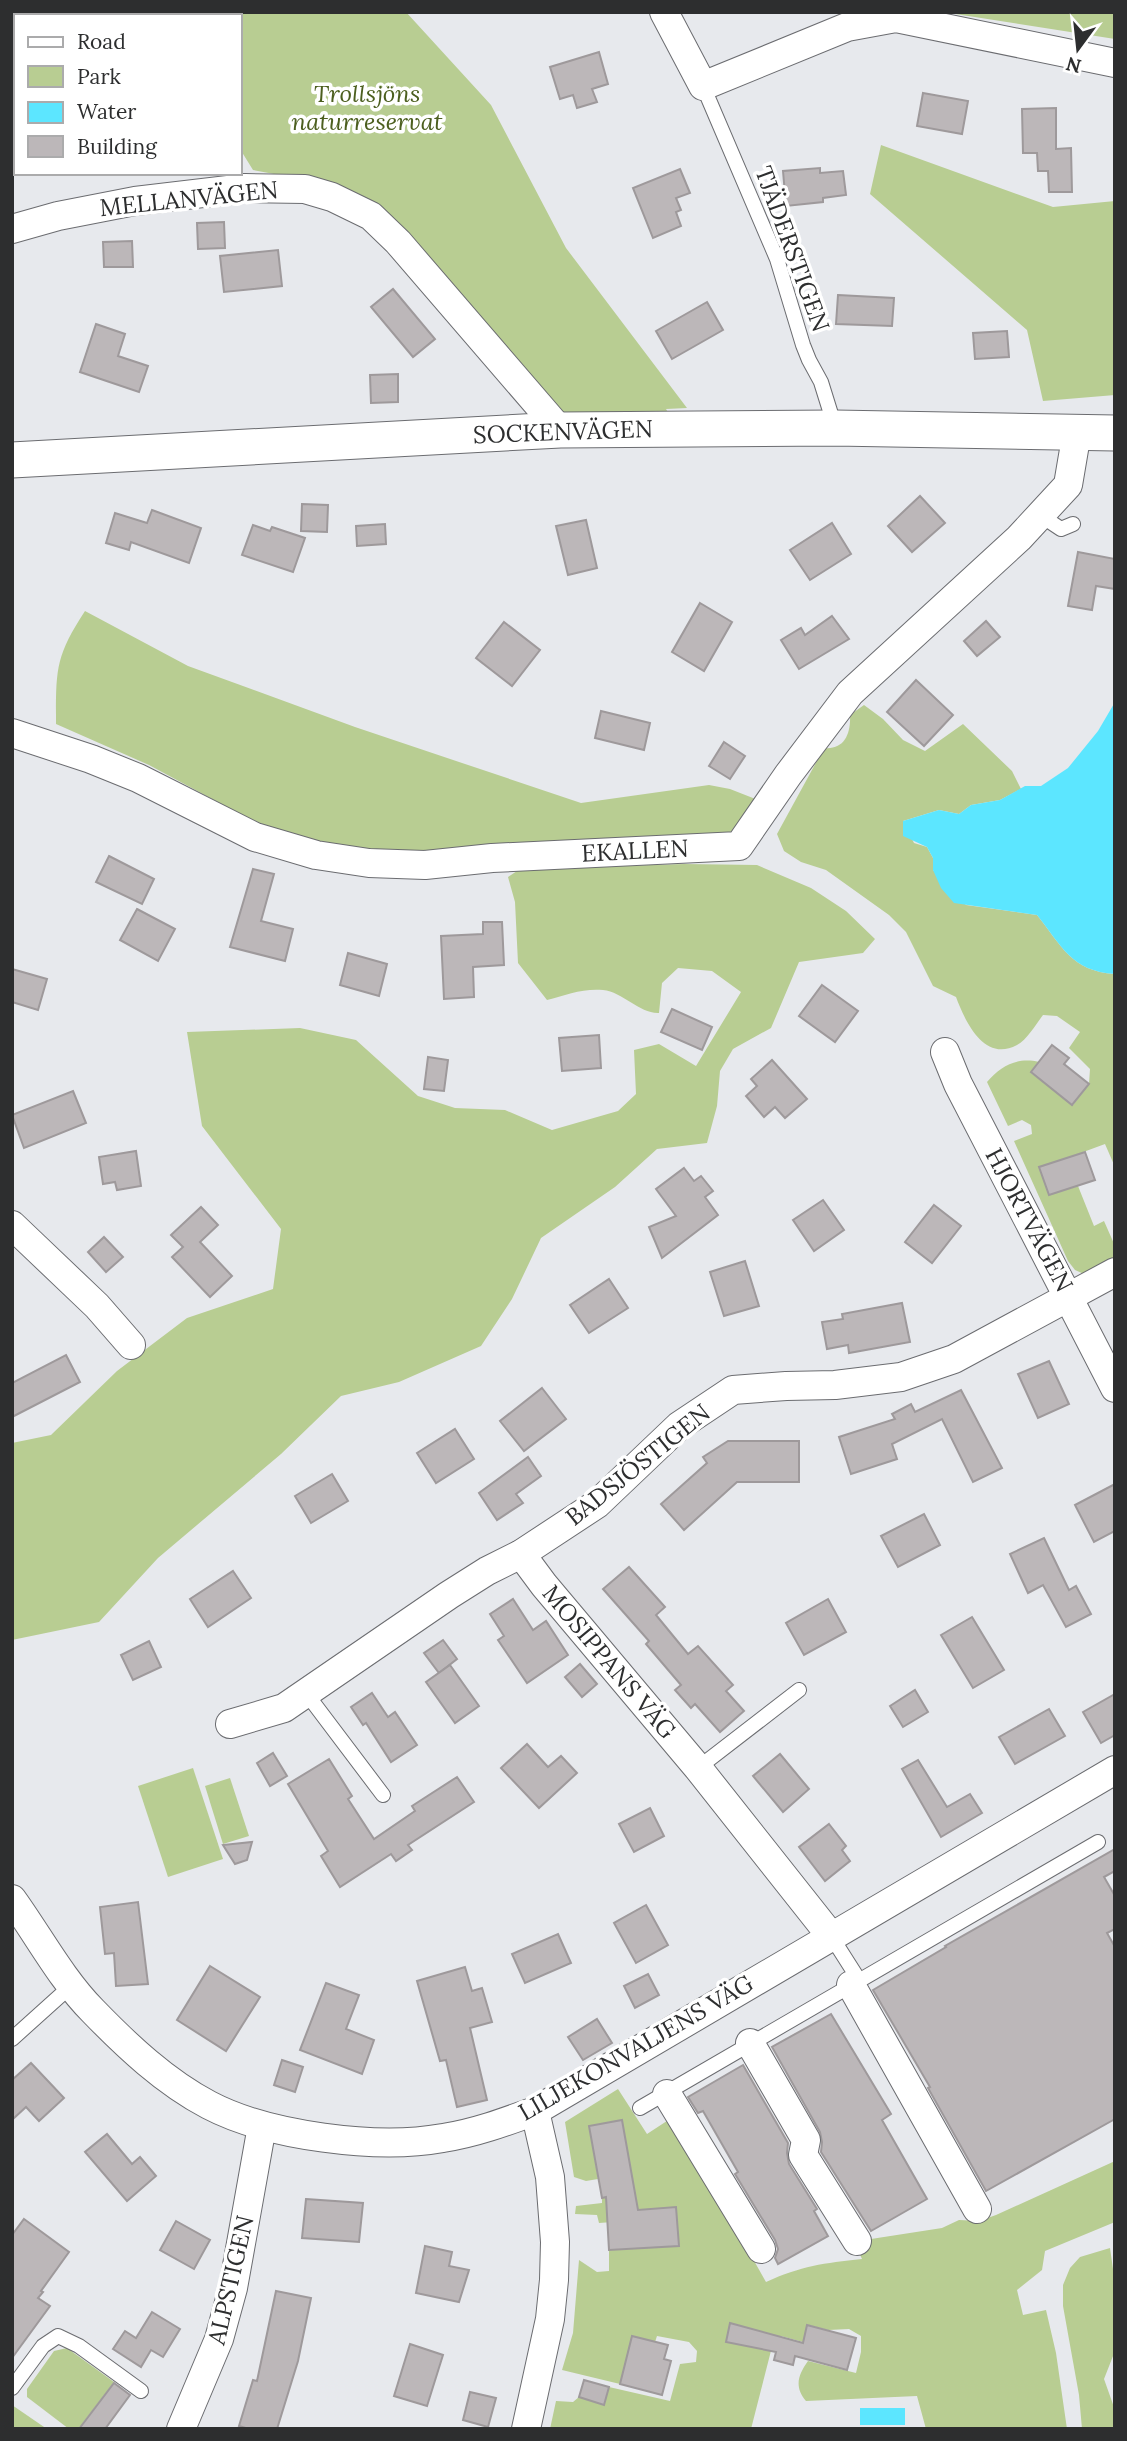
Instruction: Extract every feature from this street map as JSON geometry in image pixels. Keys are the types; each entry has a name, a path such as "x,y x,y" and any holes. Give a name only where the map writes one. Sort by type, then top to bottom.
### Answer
{"street":[{"path":"664,12 703,86 847,27 896,18 1115,63"},
{"name":"MELLANVÄGEN","path":"12,229 58,216 135,201 245,188 305,189 332,197 371,216 398,242 560,430"},
{"name":"SOCKENVÄGEN","path":"12,460 560,430 835,428 1115,433"},
{"name":"EKALLEN","path":"12,733 138,778 255,837 330,857 369,863 425,866 492,858 739,846 849,693 1018,538 1068,485 1077,432"},
{"name":"HJORTVÄGEN","path":"945,1052 958,1084 1115,1388"},
{"path":"12,1225 97,1306 131,1345"},
{"name":"BADSJÖSTIGEN","path":"230,1724 284,1708 449,1595 521,1554 597,1504 679,1426 733,1390 835,1385 901,1377 954,1359 1115,1272"},
{"name":"MOSIPPANS VÄG","path":"521,1554 552,1595 698,1768 831,1936"},
{"name":"LILJEKONVALJENS VÄG","path":"12,1899 91,2010 146,2062 175,2084 216,2108 262,2126 375,2143 411,2142 485,2129 535,2111 1115,1770"},
{"path":"855,1983 978,2209"},
{"path":"750,2043 806,2140 803,2155 844,2225 857,2241"},
{"path":"667,2094 761,2249"},
{"path":"526,2429 550,2319 554,2267 550,2177 535,2111"},
{"name":"ALPSTIGEN","path":"181,2429 219,2339 233,2288 262,2126"}],"lane":[{"name":"TJÄDERSTIGEN","path":"703,86 777,258 803,345 821,382 835,428"},
{"path":"1040,515 1061,529 1073,524"},
{"path":"698,1768 799,1690"},
{"path":"306,1693 383,1795"},
{"path":"640,2108 1098,1842"},
{"path":"831,1936 855,1983"},
{"path":"12,2039 72,1986"},
{"path":"12,2388 43,2346 58,2336 79,2346 141,2391"}],"green space":[{"name":"Trollsjöns naturreservat","path":"12,12 406,12 491,105 566,248 687,408 666,409 671,417 566,419 465,302 295,178 253,170 242,152 242,14 14,14 12,28"},
{"path":"949,12 1115,12 1115,39 949,13"},
{"path":"881,145 1053,207 1115,201 1115,395 1043,401 1027,330 870,194"},
{"path":"85,611 188,666 355,727 581,803 709,785 730,789 758,800 742,826 704,840 436,851 380,851 318,846 240,814 149,765 56,724 59,664 68,640"},
{"path":"864,705 883,719 903,740 925,751 963,724 1012,771 1021,789 1000,800 971,805 959,814 939,810 903,821 914,843 927,847 933,858 933,870 966,905 1037,915 1061,946 1078,962 1100,972 1115,974 1115,1167 1105,1144 1040,1168 1049,1195 1078,1186 1094,1226 1104,1221 1115,1246 1115,1260 1084,1274 1075,1270 1068,1261 1014,1141 1032,1134 1031,1125 1022,1120 1008,1126 987,1082 1010,1064 1039,1062 1031,1073 1073,1105 1089,1084 1090,1069 1069,1048 1080,1032 1057,1016 1043,1015 1021,1043 1005,1049 986,1044 971,1027 956,997 933,986 906,932 889,915 826,870 801,862 784,851 777,834 824,748 837,746 845,739 850,715"},
{"path":"684,864 757,865 811,888 846,911 875,939 863,953 799,962 771,1028 733,1049 720,1071 717,1106 707,1143 657,1149 615,1187 541,1238 512,1299 481,1346 399,1382 341,1396 281,1454 158,1558 99,1622 12,1640 12,1443 51,1435 117,1371 187,1318 273,1289 281,1229 202,1126 187,1032 300,1028 356,1040 418,1096 455,1108 505,1110 552,1130 618,1111 636,1094 634,1050 659,1044 696,1066 741,992 712,971 678,968 662,983 659,1013 645,1010 603,990 582,991 547,1000 518,963 515,902 508,877 520,869"},
{"path":"193,1768 223,1859 168,1877 138,1786"},
{"path":"230,1778 249,1836 223,1844 205,1786"},
{"path":"618,2089 647,2134 673,2117 766,2282 813,2266 862,2259 856,2246 871,2239 942,2228 959,2220 979,2221 1115,2161 1115,2222 1045,2251 1042,2270 1017,2290 1023,2315 1046,2310 1056,2353 1067,2429 926,2429 917,2396 806,2401 800,2391 799,2381 808,2361 856,2373 861,2352 861,2336 849,2329 828,2330 808,2325 803,2342 781,2336 780,2339 774,2339 751,2429 550,2429 556,2401 573,2402 579,2397 604,2405 609,2387 670,2401 680,2364 696,2362 697,2351 689,2342 657,2336 655,2342 633,2336 620,2384 562,2370 573,2333 579,2260 597,2272 609,2271 609,2250 678,2246 676,2207 626,2211 626,2221 599,2223 597,2215 575,2214 576,2206 602,2203 602,2198 635,2192 589,2126 598,2179 586,2181 574,2177 565,2122"},
{"path":"1110,2248 1115,2283 1115,2351 1104,2379 1115,2410 1113,2429 1082,2429 1079,2395 1063,2306 1063,2285 1070,2268 1080,2257"},
{"path":"67,2348 114,2382 82,2424 87,2429 69,2429 27,2397 27,2389 54,2351"},
{"path":"12,2405 47,2429 12,2429"}],"water":[{"path":"1115,702 1115,974 1100,972 1078,962 1061,946 1037,915 954,903 941,888 933,870 933,858 927,847 903,836 903,821 939,810 959,814 971,805 1000,800 1025,786 1041,786 1068,768 1098,731"},
{"path":"860,2408 905,2408 905,2425 860,2425"}],"building":[{"path":"599,52 608,84 592,89 597,102 577,108 573,95 560,99 550,67"},
{"path":"923,93 968,101 962,134 917,126"},
{"path":"1056,108 1056,149 1071,148 1072,192 1049,192 1048,171 1038,171 1037,153 1023,153 1022,109"},
{"path":"820,168 820,173 843,171 846,195 823,198 823,202 786,206 783,171"},
{"path":"680,169 690,193 676,198 681,210 676,212 681,226 653,238 633,188"},
{"path":"224,222 225,248 198,249 197,223"},
{"path":"132,241 133,267 104,267 103,242"},
{"path":"278,250 282,286 224,292 220,256"},
{"path":"393,289 435,339 413,357 371,307"},
{"path":"838,295 894,298 892,326 836,324"},
{"path":"707,302 723,330 672,359 656,331"},
{"path":"96,324 125,334 118,356 148,366 139,392 80,372"},
{"path":"1007,331 1009,357 975,359 973,333"},
{"path":"398,374 398,402 371,403 370,375"},
{"path":"920,496 945,523 912,552 888,526"},
{"path":"302,504 328,505 327,532 301,531"},
{"path":"152,510 201,528 189,563 131,542 129,550 106,543 115,513 147,523"},
{"path":"586,520 597,568 568,575 556,526"},
{"path":"832,523 851,554 810,580 790,550"},
{"path":"385,524 386,544 357,546 356,526"},
{"path":"253,525 270,531 272,527 305,538 293,572 242,555"},
{"path":"1078,552 1115,559 1115,589 1096,586 1092,610 1068,606"},
{"path":"700,603 732,622 704,671 672,652"},
{"path":"832,616 849,639 799,669 781,640 801,628 805,635"},
{"path":"986,621 1000,637 977,656 964,641"},
{"path":"504,622 540,650 512,686 476,658"},
{"path":"916,680 953,715 924,746 887,712"},
{"path":"601,711 650,723 644,750 595,738"},
{"path":"724,742 745,756 730,779 709,766"},
{"path":"109,856 154,879 142,904 96,882"},
{"path":"253,869 274,874 261,921 293,929 285,961 230,947"},
{"path":"137,909 175,929 158,961 120,940"},
{"path":"483,922 502,922 504,965 473,967 474,997 444,999 441,936 483,934"},
{"path":"348,953 387,964 379,996 340,985"},
{"path":"12,969 47,979 38,1010 12,1002"},
{"path":"822,985 858,1011 835,1042 799,1016"},
{"path":"672,1009 712,1027 702,1050 661,1032"},
{"path":"599,1035 601,1068 562,1071 559,1038"},
{"path":"1052,1045 1069,1058 1064,1064 1089,1084 1072,1105 1031,1072"},
{"path":"428,1057 448,1060 444,1091 424,1089"},
{"path":"772,1060 807,1099 785,1118 775,1107 764,1117 746,1096 757,1086 751,1079"},
{"path":"73,1091 86,1123 24,1148 12,1115"},
{"path":"136,1151 141,1186 117,1190 115,1182 103,1184 99,1157"},
{"path":"1085,1152 1095,1180 1049,1195 1039,1167"},
{"path":"684,1168 694,1181 701,1176 713,1191 705,1197 718,1215 662,1258 649,1227 676,1216 656,1189"},
{"path":"823,1200 844,1230 814,1251 793,1220"},
{"path":"934,1205 961,1226 932,1263 905,1242"},
{"path":"201,1207 218,1225 200,1242 232,1276 210,1297 172,1257 183,1247 171,1235"},
{"path":"104,1237 123,1257 106,1272 88,1252"},
{"path":"745,1261 759,1306 724,1316 710,1272"},
{"path":"609,1279 628,1308 589,1333 570,1305"},
{"path":"902,1303 910,1342 849,1353 848,1345 827,1349 822,1322 843,1319 842,1314"},
{"path":"66,1355 80,1382 12,1417 12,1383"},
{"path":"1049,1361 1069,1404 1038,1418 1018,1374"},
{"path":"542,1388 566,1419 524,1451 500,1421"},
{"path":"961,1390 1002,1468 973,1482 942,1419 892,1444 897,1459 851,1474 839,1437 895,1419 892,1414 911,1404 915,1412"},
{"path":"455,1429 474,1459 436,1483 417,1453"},
{"path":"728,1441 799,1441 799,1482 737,1482 684,1530 661,1504 707,1463 703,1457"},
{"path":"528,1457 541,1476 516,1494 523,1503 497,1520 479,1493"},
{"path":"332,1474 348,1501 311,1523 295,1496"},
{"path":"1115,1484 1115,1531 1094,1542 1075,1505"},
{"path":"924,1514 940,1545 898,1567 881,1536"},
{"path":"1044,1538 1069,1590 1076,1586 1091,1614 1066,1627 1043,1585 1028,1593 1010,1554"},
{"path":"629,1567 665,1607 656,1615 688,1654 698,1646 733,1685 726,1691 744,1711 720,1732 695,1704 691,1708 675,1690 681,1685 646,1644 649,1641 603,1589"},
{"path":"233,1571 251,1598 208,1627 190,1599"},
{"path":"513,1599 533,1630 546,1621 568,1655 527,1683 498,1640 504,1636 490,1614"},
{"path":"828,1599 846,1632 804,1655 786,1623"},
{"path":"972,1617 1004,1670 973,1688 941,1635"},
{"path":"443,1640 457,1659 439,1673 424,1653"},
{"path":"149,1641 161,1667 133,1680 121,1655"},
{"path":"580,1664 597,1684 582,1697 565,1677"},
{"path":"450,1665 479,1706 455,1723 426,1682"},
{"path":"915,1690 928,1712 903,1727 890,1706"},
{"path":"372,1693 388,1717 395,1712 417,1745 391,1762 366,1723 363,1725 351,1707"},
{"path":"1115,1694 1115,1735 1101,1743 1083,1712"},
{"path":"1049,1709 1065,1736 1015,1764 999,1737"},
{"path":"527,1744 548,1767 561,1756 577,1773 539,1808 501,1768"},
{"path":"273,1753 287,1776 270,1786 257,1763"},
{"path":"780,1754 809,1789 783,1812 753,1776"},
{"path":"329,1759 352,1796 348,1799 374,1839 415,1811 412,1806 457,1777 474,1802 408,1845 412,1850 396,1861 391,1854 340,1887 321,1856 328,1851 288,1784"},
{"path":"918,1760 947,1807 970,1794 982,1813 941,1837 902,1769"},
{"path":"650,1808 664,1836 634,1852 619,1824"},
{"path":"829,1824 846,1846 842,1850 850,1861 825,1881 799,1847"},
{"path":"252,1842 247,1860 235,1864 223,1845"},
{"path":"1115,1849 1115,1871 1104,1877 1115,1896 1115,1929 1107,1933 1115,1947 1115,2119 986,2191 928,2088 930,2087 873,1990"},
{"path":"138,1902 148,1984 116,1986 114,1953 105,1954 100,1907"},
{"path":"646,1905 668,1945 636,1963 614,1923"},
{"path":"558,1934 571,1963 525,1983 512,1954"},
{"path":"210,1966 260,1997 226,2051 177,2020"},
{"path":"465,1967 472,1991 482,1988 492,2022 470,2028 487,2100 457,2107 446,2060 440,2061 417,1981"},
{"path":"648,1974 659,1995 635,2008 624,1986"},
{"path":"326,1983 359,1995 346,2029 374,2040 362,2074 300,2050"},
{"path":"831,2014 891,2114 882,2120 927,2199 871,2231 821,2152 820,2132 772,2047"},
{"path":"597,2019 612,2043 583,2060 568,2037"},
{"path":"282,2060 303,2067 295,2092 274,2085"},
{"path":"31,2063 64,2098 39,2121 26,2107 12,2120 12,2080"},
{"path":"743,2065 788,2143 789,2164 817,2209 814,2211 828,2236 778,2264 775,2258 778,2249 775,2240 735,2174 738,2172 703,2111 698,2113 688,2097"},
{"path":"622,2120 638,2210 676,2207 679,2246 609,2250 606,2197 602,2198 589,2126"},
{"path":"107,2134 132,2164 140,2157 156,2176 127,2201 85,2152"},
{"path":"306,2199 363,2203 359,2242 302,2238"},
{"path":"24,2219 69,2252 38,2298 50,2306 12,2358 12,2235"},
{"path":"176,2221 210,2240 194,2269 160,2250"},
{"path":"425,2246 452,2252 449,2266 469,2270 459,2302 416,2293"},
{"path":"276,2291 311,2298 298,2361 277,2429 249,2429 239,2426 253,2380 257,2381"},
{"path":"152,2312 180,2329 163,2357 151,2350 141,2367 113,2349 125,2331 136,2338"},
{"path":"730,2323 803,2343 807,2325 856,2338 847,2370 795,2356 793,2365 774,2360 776,2352 726,2342"},
{"path":"632,2336 668,2345 664,2359 671,2361 662,2395 620,2384"},
{"path":"410,2344 443,2355 427,2406 394,2396"},
{"path":"584,2380 609,2387 604,2405 579,2397"},
{"path":"114,2383 130,2395 105,2429 79,2429"},
{"path":"470,2392 496,2398 488,2427 463,2420"}]}
